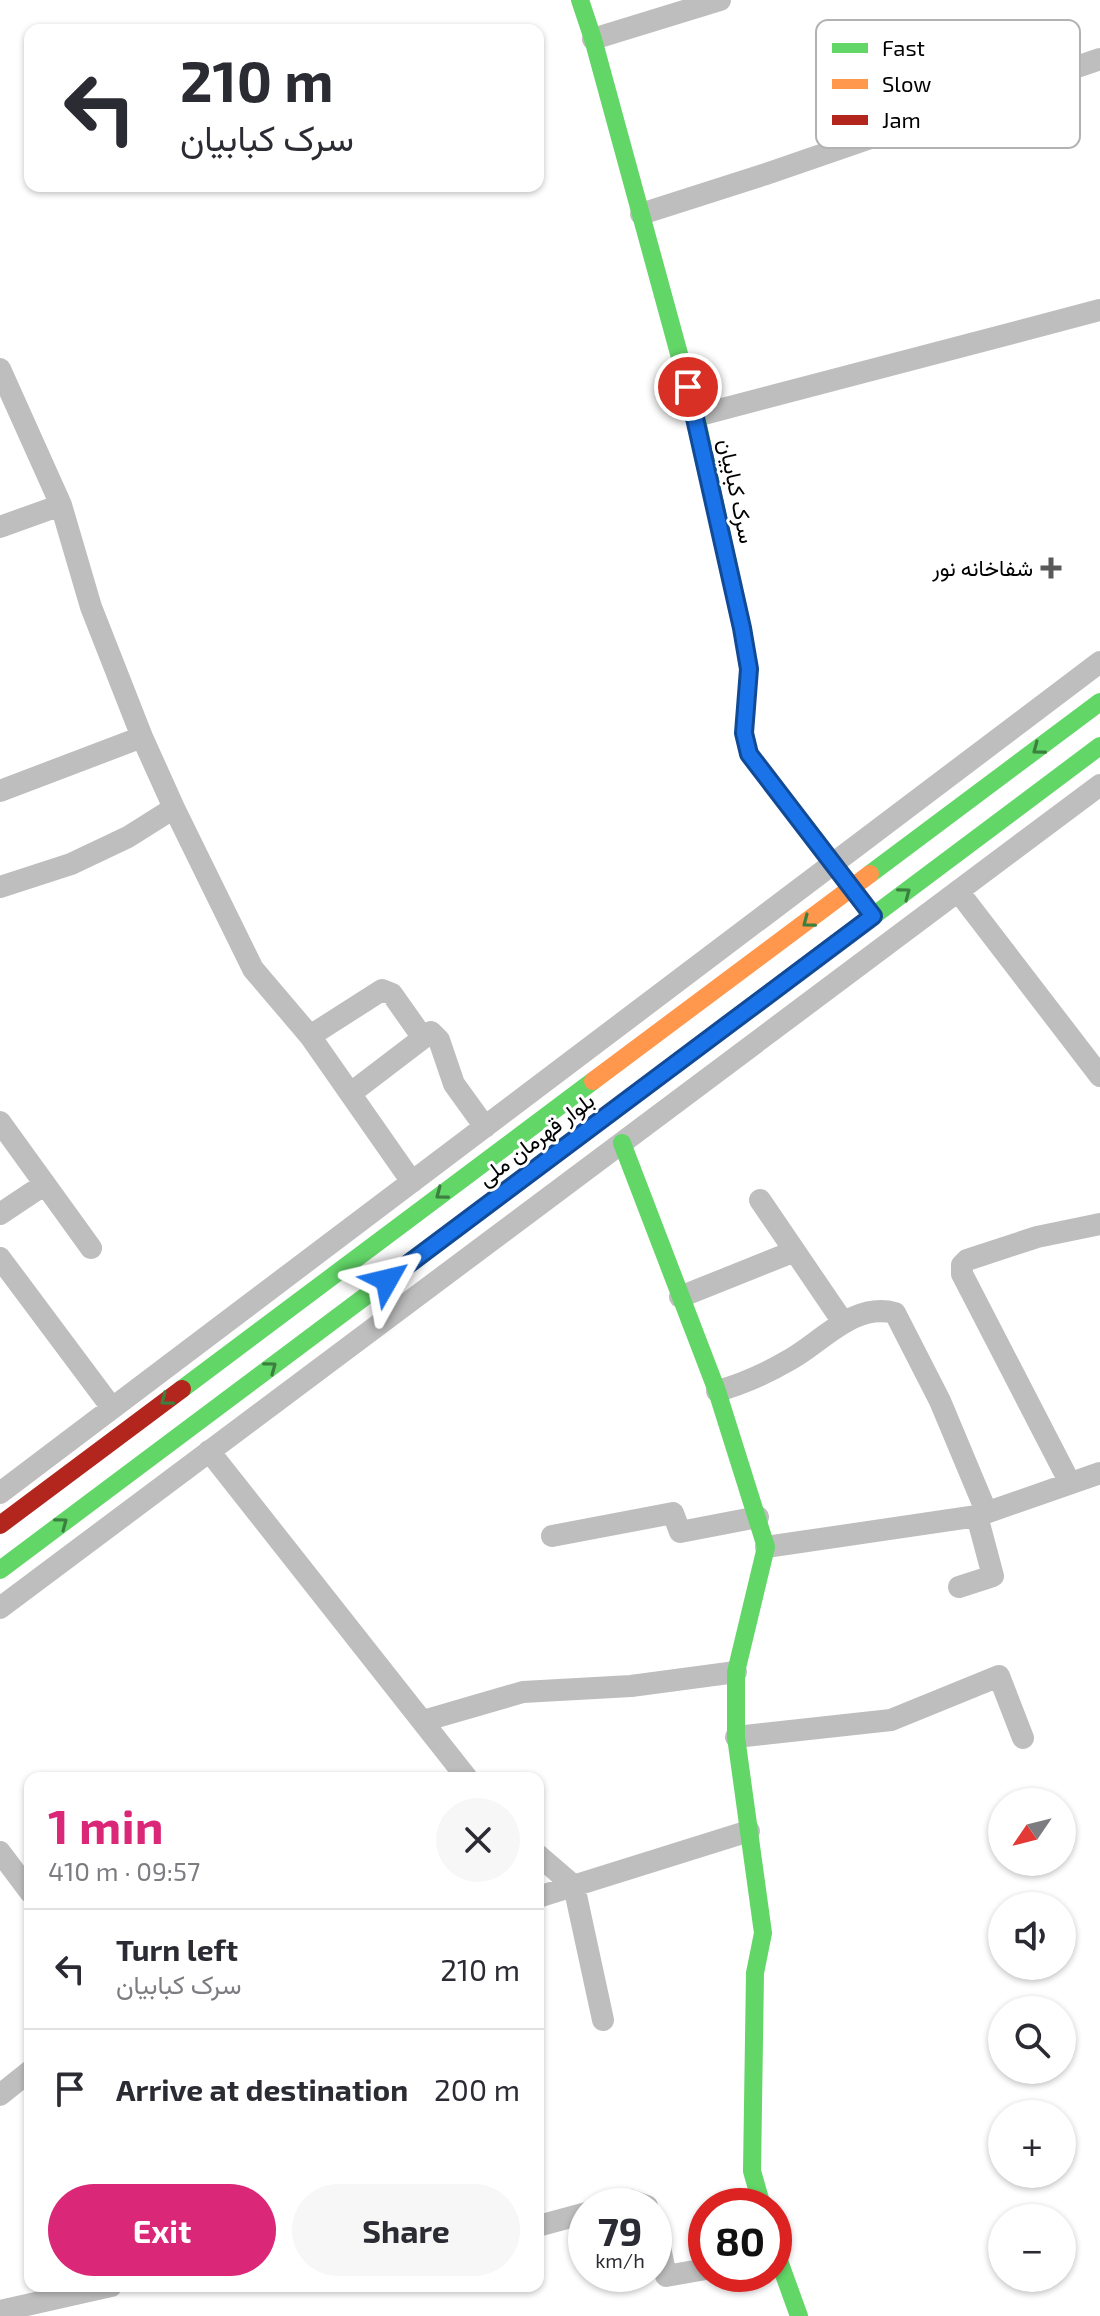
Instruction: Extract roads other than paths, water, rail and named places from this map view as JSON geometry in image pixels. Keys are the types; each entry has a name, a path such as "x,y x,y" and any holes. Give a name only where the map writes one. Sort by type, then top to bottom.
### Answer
{"main road":[{"name":"سرک کبابیان","path":"580,0 696,416 749,669 744,733 749,754 873,916"},
{"name":"بلوار قهرمان ملی","path":"0,1525 1100,702"},
{"name":"بلوار قهرمان ملی","path":"0,1570 1100,746"},
{"path":"622,1143 717,1391 766,1547 736,1672 736,1737 763,1933 755,1973 752,2171 757,2188"},
{"path":"790,2292 799,2316"}],"street":[{"path":"593,39 720,0"},
{"path":"1080,66 1100,59"},
{"path":"641,214 842,148"},
{"path":"696,416 1100,310"},
{"path":"0,369 61,505 91,607 142,737 253,969 310,1036 412,1182"},
{"path":"0,527 61,505"},
{"path":"0,1493 1100,662"},
{"path":"0,791 142,737"},
{"path":"0,1608 1100,785"},
{"path":"0,887 71,864 128,837 174,808"},
{"path":"958,891 1100,1076"},
{"path":"310,1036 382,990 388,990 423,1038"},
{"path":"351,1093 431,1032 436,1035 454,1084 485,1127"},
{"path":"0,1122 91,1248"},
{"path":"0,1214 45,1184"},
{"path":"760,1200 843,1322"},
{"path":"1070,1483 962,1274 962,1265 967,1260 1037,1237 1100,1224"},
{"path":"680,1297 795,1251"},
{"path":"0,1258 112,1408"},
{"path":"717,1391 745,1384 794,1358 843,1322 882,1310 895,1313 940,1401 982,1513 993,1576 959,1587"},
{"path":"209,1451 462,1772"},
{"path":"766,1547 982,1513 1100,1473"},
{"path":"552,1536 673,1513 680,1532 758,1517"},
{"path":"423,1721 523,1692 631,1686 736,1672"},
{"path":"736,1737 891,1720 999,1676 1023,1738"},
{"path":"544,1895 749,1831"},
{"path":"0,1852 24,1884"},
{"path":"544,1860 574,1886 603,2020"},
{"path":"0,2095 24,2076"},
{"path":"544,2224 568,2218"},
{"path":"0,2311 84,2292"}],"place":[{"name":"شفاخانه نور","path":"1051,568"}]}
